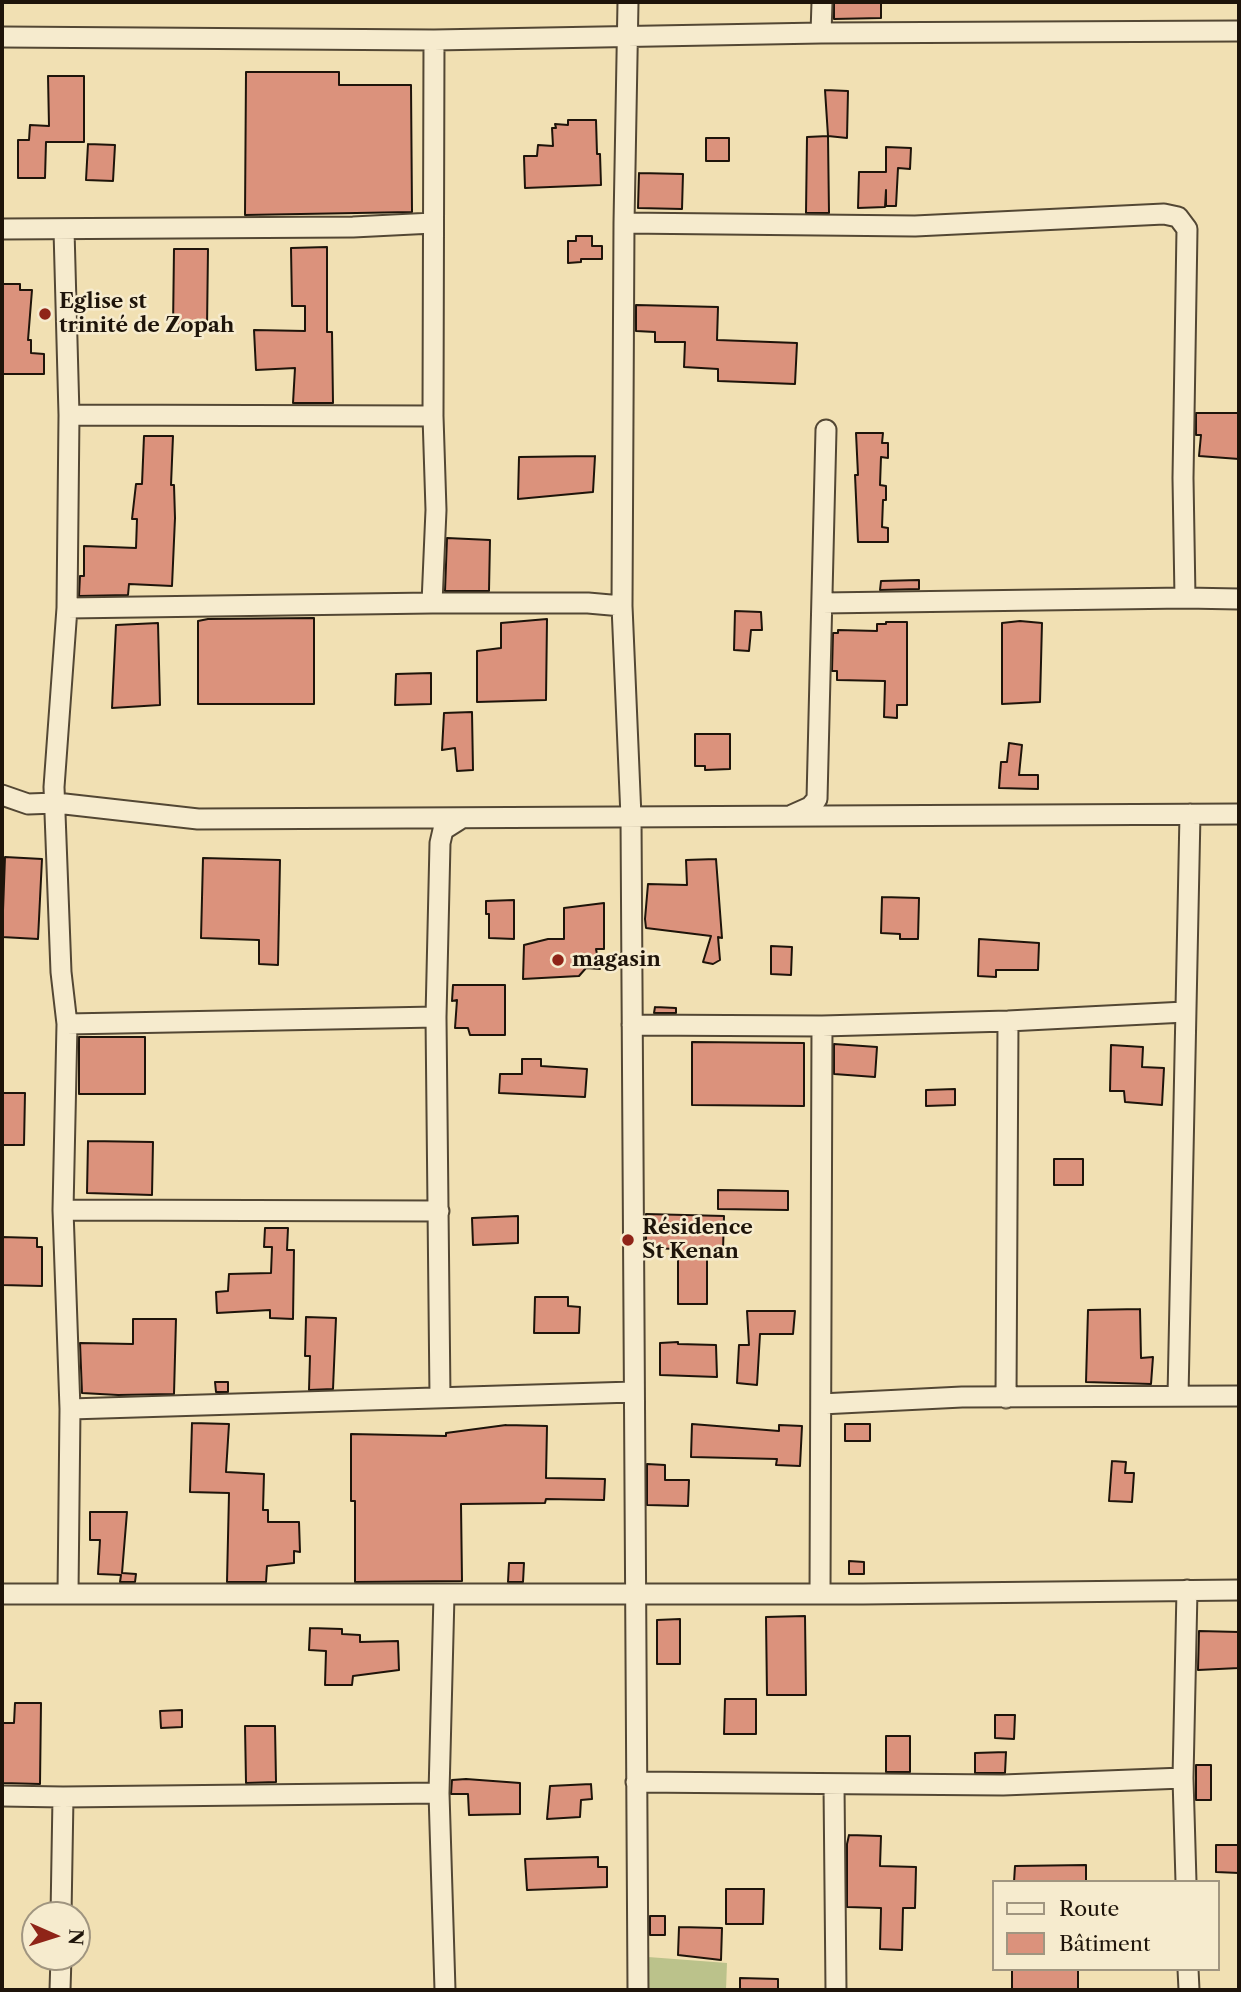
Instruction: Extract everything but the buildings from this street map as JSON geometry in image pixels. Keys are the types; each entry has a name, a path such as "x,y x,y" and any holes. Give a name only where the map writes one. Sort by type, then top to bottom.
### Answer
{"street":[{"path":"628,2 622,606 631,817 638,1990"},
{"path":"821,33 822,2"},
{"path":"2,37 434,40 821,33 1239,31"},
{"path":"432,603 436,510 433,416 434,40"},
{"path":"624,223 915,226 1164,214 1178,217 1187,229 1183,478 1185,598"},
{"path":"2,229 354,227 433,223"},
{"path":"64,230 69,415 66,608 54,787 61,972 67,1024 63,1210 70,1409 68,1593"},
{"path":"69,415 433,416"},
{"path":"788,817 810,807 817,799 826,430"},
{"path":"822,603 1239,599"},
{"path":"66,608 432,603 588,603 622,606"},
{"path":"2,795 28,804 56,803 198,820 1239,814"},
{"path":"1178,1396 1190,814"},
{"path":"440,1398 436,1017 440,843 443,830 461,818"},
{"path":"632,1025 822,1026 1007,1021 1185,1012"},
{"path":"67,1024 436,1017"},
{"path":"1006,1398 1007,1021"},
{"path":"820,1594 822,1026"},
{"path":"63,1210 439,1211"},
{"path":"70,1409 634,1392"},
{"path":"821,1404 962,1398 1239,1396"},
{"path":"1186,1880 1184,1778 1187,1590"},
{"path":"2,1594 820,1594 1239,1590"},
{"path":"444,1595 439,1793 445,1990"},
{"path":"636,1782 1003,1785 1184,1778"},
{"path":"834,1785 836,1990"},
{"path":"2,1796 439,1793"},
{"path":"61,1901 62,1797"},
{"path":"60,1990 61,1971"},
{"path":"1188,1971 1189,1990"}],"green space":[{"path":"635,1956 727,1963 726,1990 635,1990"}],"place":[{"name":"Eglise st trinité de Zopah","path":"45,314"},
{"name":"magasin","path":"558,960"},
{"name":"Résidence St Kenan","path":"628,1240"}]}
